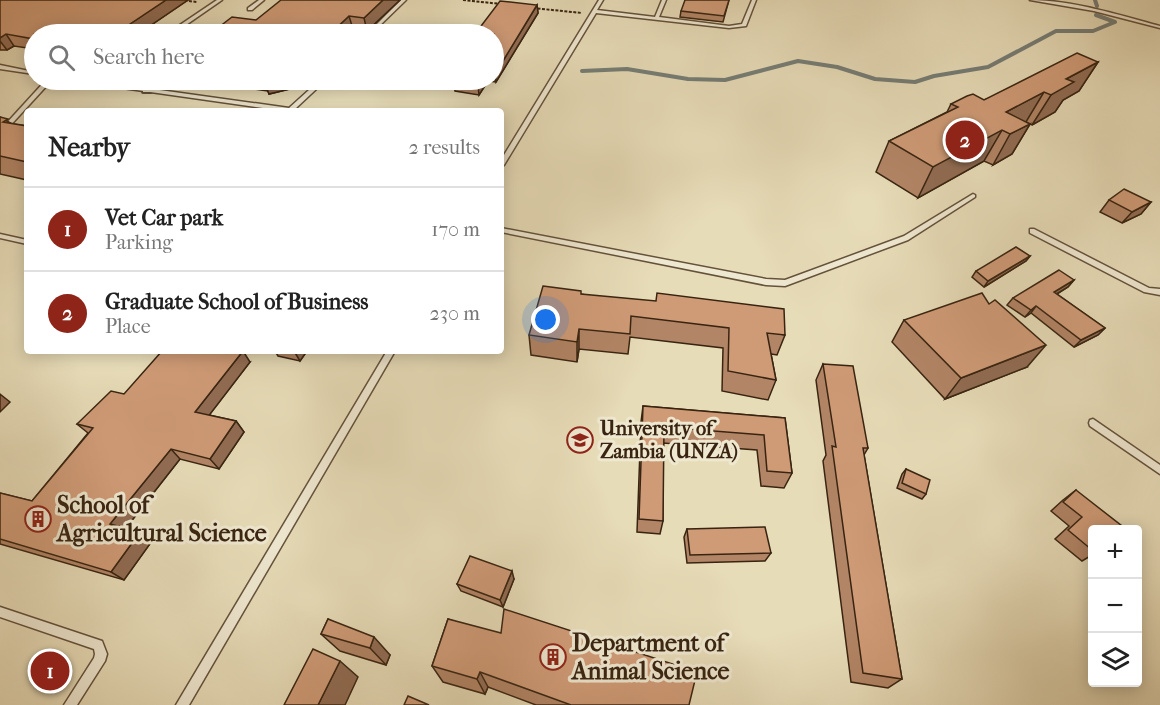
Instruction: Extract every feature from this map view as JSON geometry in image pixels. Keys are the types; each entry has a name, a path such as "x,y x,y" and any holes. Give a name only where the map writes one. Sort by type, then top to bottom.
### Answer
{"lane":[{"path":"185,24 220,0"},
{"path":"250,9 262,0"},
{"path":"379,24 404,0"},
{"path":"504,160 601,0"},
{"path":"656,19 664,0"},
{"path":"593,13 729,27 744,25 754,0"},
{"path":"1032,0 1094,10 1160,27"},
{"path":"0,67 24,71"},
{"path":"6,127 40,90"},
{"path":"147,90 263,108"},
{"path":"293,108 312,90"},
{"path":"504,147 511,148"},
{"path":"504,231 766,282 785,283 906,238 973,196"},
{"path":"1032,231 1147,290 1160,292"},
{"path":"0,236 24,241"},
{"path":"182,705 389,354"},
{"path":"1093,423 1160,470"},
{"path":"0,612 98,645 101,654 99,661 70,705"}],"path":[{"path":"180,0 198,2"},
{"path":"464,0 510,5"},
{"path":"534,8 593,13"}],"building":[{"path":"0,0 166,0 130,24 24,24 24,37 6,34 0,38"},
{"path":"281,0 383,0 364,18 349,16 341,24 223,24 232,17 256,20"},
{"path":"685,0 729,0 724,16 681,11"},
{"path":"500,1 537,5 504,59 504,24 483,24"},
{"path":"1077,53 1098,62 1066,79 1074,82 1051,95 1044,92 1006,112 1030,124 1010,134 1002,130 933,167 889,141 958,107 951,104 967,96 973,94 984,100"},
{"path":"0,117 8,119 3,122 24,126 24,161 0,156"},
{"path":"1124,189 1151,202 1132,212 1109,200"},
{"path":"1016,247 1030,256 988,281 976,271"},
{"path":"1059,270 1074,280 1054,292 1105,328 1081,340 1036,306 1031,310 1013,298"},
{"path":"543,286 581,291 581,294 656,301 657,293 784,309 785,335 767,333 776,380 728,371 729,328 631,316 630,334 579,329 577,342 529,335"},
{"path":"982,293 989,304 995,300 1046,345 961,378 904,320"},
{"path":"159,354 241,354 195,412 236,421 210,459 171,449 110,524 140,532 111,572 0,539 0,493 32,501 93,428 77,424 111,391 124,394"},
{"path":"823,364 853,366 868,448 863,448 902,679 863,673 832,446 836,447"},
{"path":"643,406 785,418 792,473 767,471 764,435 664,427 663,521 639,519"},
{"path":"906,469 930,480 926,494 902,483"},
{"path":"1076,490 1121,525 1088,525 1088,547 1068,530 1082,517 1063,502"},
{"path":"765,527 771,553 690,555 687,529"},
{"path":"470,556 512,571 500,600 457,584"},
{"path":"504,609 697,672 689,705 571,705 480,672 477,679 432,666 448,619 501,633"},
{"path":"328,619 374,637 370,648 321,634"},
{"path":"313,649 340,661 318,705 284,705"},
{"path":"408,696 429,705 404,705"}],"waterway":[{"path":"1095,0 1097,6"},
{"path":"582,71 627,69 688,79 725,80 798,61 837,67 875,79 915,82 934,76 988,67 1056,31 1093,31 1115,22 1096,15"}],"place":[{"name":"Graduate School of Business","path":"965,140"},
{"name":"University of Zambia (UNZA)","path":"580,440"},
{"name":"School of Agricultural Science","path":"38,519"},
{"name":"Department of Animal Science","path":"553,657"},
{"name":"Vet Car park","path":"50,671"}]}
